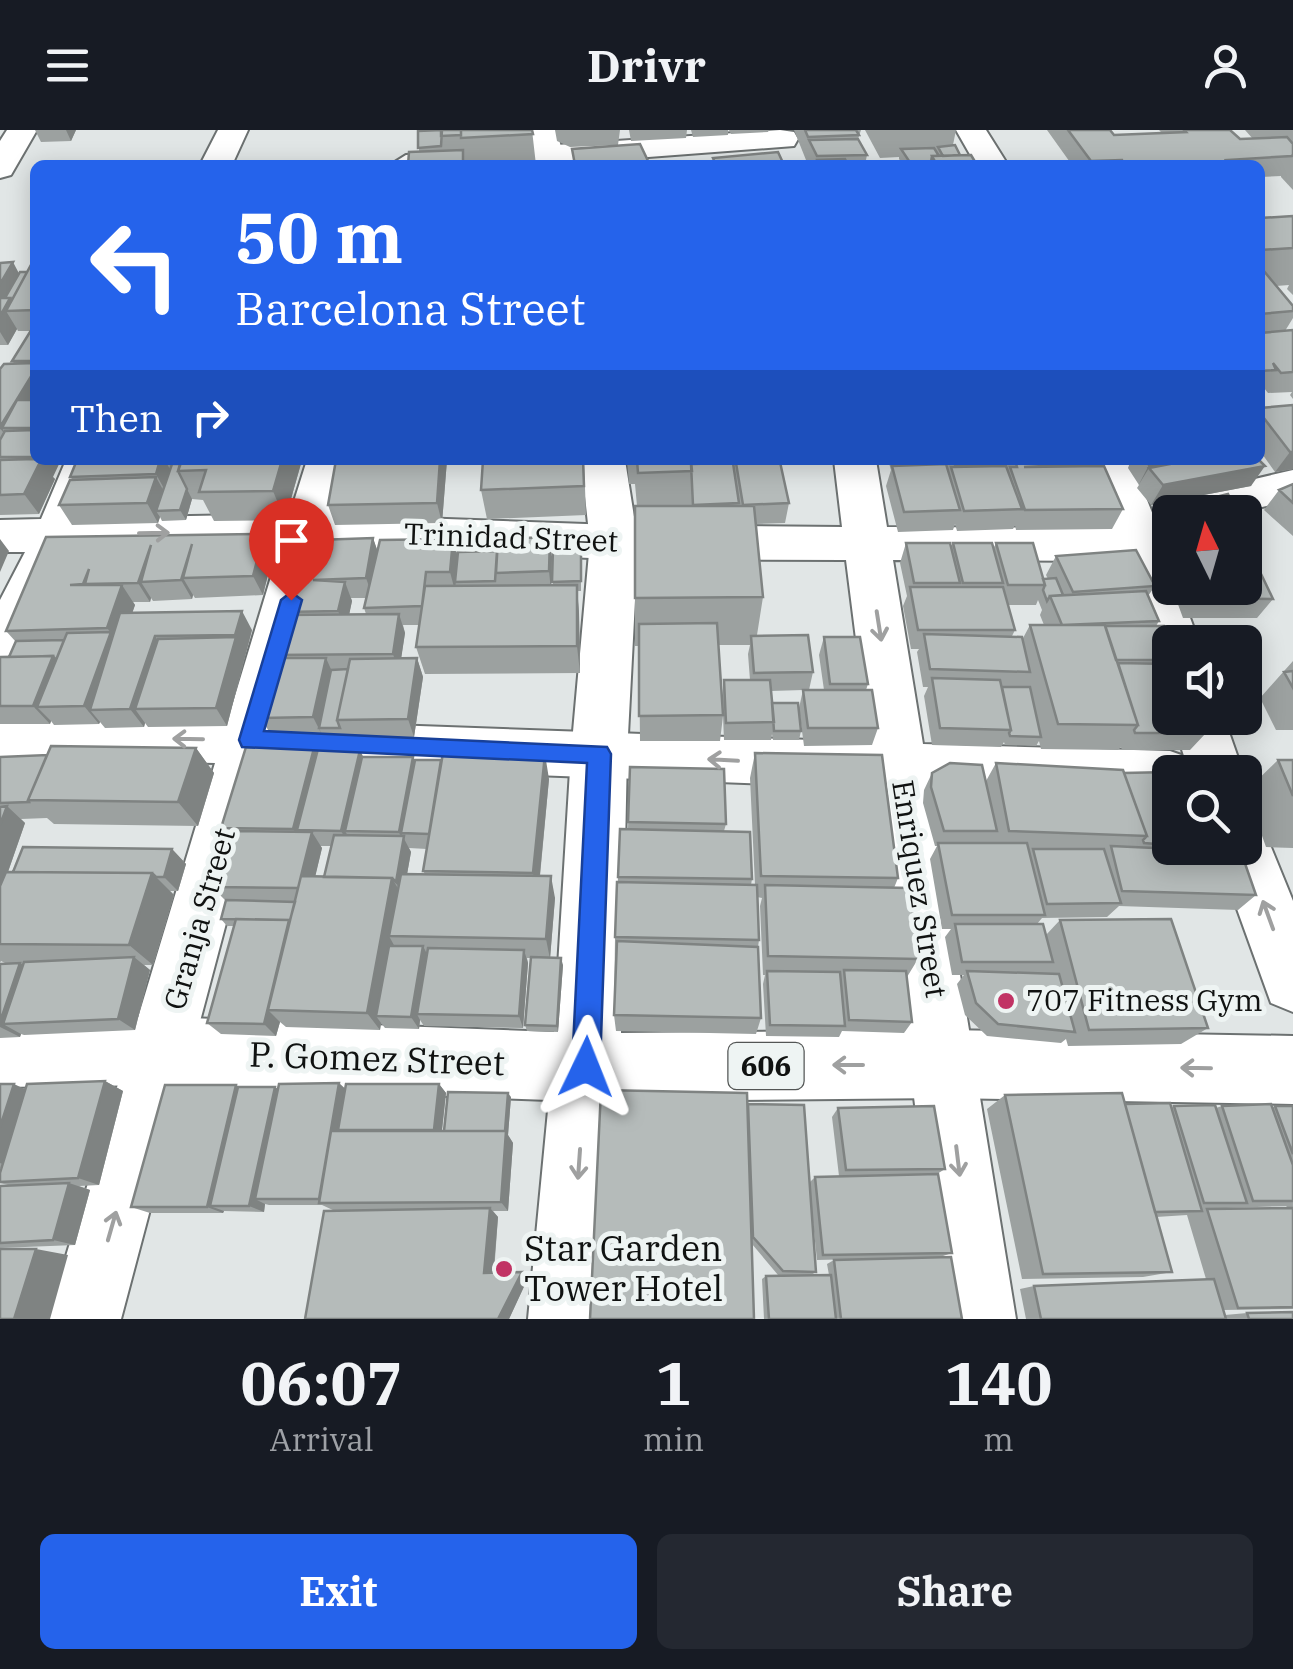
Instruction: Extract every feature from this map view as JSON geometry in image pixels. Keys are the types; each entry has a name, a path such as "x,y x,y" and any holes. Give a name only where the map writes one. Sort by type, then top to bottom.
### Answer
{"main road":[{"path":"567,1319 586,1067 599,754 614,542 604,465"},
{"name":"P. Gomez Street","path":"0,1053 164,1051 586,1067 945,1064 1293,1070"}],"street":[{"path":"0,168 22,130"},
{"path":"219,160 234,130"},
{"path":"399,160 405,130"},
{"path":"971,130 989,160"},
{"path":"456,160 545,151 786,145"},
{"path":"0,648 56,534 84,465"},
{"name":"Granja Street","path":"84,1319 164,1051 312,530 327,465"},
{"name":"Enriquez Street","path":"856,465 945,1064 978,1319"},
{"path":"1114,465 1152,520"},
{"name":"Trinidad Street","path":"1258,495 1293,485"},
{"name":"Trinidad Street","path":"0,536 312,530 614,542 866,543 1152,524"},
{"path":"0,736 250,740 900,768 1152,774"},
{"path":"1250,865 1293,982"}],"building":[{"path":"441,130 461,130 461,135 441,136"},
{"path":"442,130 441,146 418,148 418,131"},
{"path":"461,130 532,130 533,134 461,138"},
{"path":"805,130 856,130 859,135 808,137"},
{"path":"1068,130 1110,130 1114,135 1230,130 1240,139 1287,137 1293,144 1292,156 1090,160"},
{"path":"858,139 867,155 817,156 809,140"},
{"path":"640,144 648,160 574,160 572,149"},
{"path":"955,145 960,155 943,156 938,147"},
{"path":"934,148 939,156 908,160 901,149"},
{"path":"463,150 463,160 408,160 409,152"},
{"path":"778,152 782,160 714,160"},
{"path":"971,155 974,160 934,160 932,156"},
{"path":"1293,216 1293,248 1265,250 1265,218"},
{"path":"13,262 0,284 0,263"},
{"path":"30,267 30,310 6,311"},
{"path":"20,272 27,272 12,300 5,298"},
{"path":"1265,272 1293,306 1293,311 1265,314"},
{"path":"0,298 10,298 0,316"},
{"path":"1293,330 1293,372 1281,373 1273,363 1276,370 1265,371 1265,333"},
{"path":"30,332 30,361 12,361"},
{"path":"30,363 30,378 0,427 0,369 4,364"},
{"path":"17,400 30,400 30,428 2,428"},
{"path":"1293,405 1293,452 1265,420 1265,408"},
{"path":"30,430 30,457 0,457 0,440 5,431"},
{"path":"30,459 30,465 38,465 24,494 0,495 0,460"},
{"path":"75,465 159,465 156,474 70,477"},
{"path":"172,465 180,465 178,471 187,489 180,510 156,511"},
{"path":"180,465 281,465 273,491 199,492 206,470 178,471"},
{"path":"335,465 440,465 437,503 328,505"},
{"path":"483,465 583,465 584,486 481,490"},
{"path":"637,465 691,465 692,471 638,473"},
{"path":"691,465 733,465 739,503 693,505"},
{"path":"736,465 781,465 789,503 743,505"},
{"path":"946,465 960,510 904,512 892,466"},
{"path":"1165,465 1265,466 1163,485 1149,468"},
{"path":"1006,466 1022,509 964,511 951,467"},
{"path":"1104,466 1123,509 1025,510 1010,467"},
{"path":"156,477 147,503 59,505 70,480"},
{"path":"1293,484 1293,503 1279,490"},
{"path":"635,506 754,506 763,597 635,598"},
{"path":"264,534 253,576 183,578 192,544 181,580 141,582 151,545 138,583 85,584 89,569 83,584 70,585 122,585 107,628 6,631 46,537"},
{"path":"550,537 549,571 496,573 498,539"},
{"path":"373,538 366,578 313,580 345,582 338,611 286,612 294,582 308,582 317,540"},
{"path":"453,539 450,572 426,572 422,606 364,608 380,540"},
{"path":"906,543 950,543 960,583 914,583"},
{"path":"953,543 992,543 1003,583 963,583"},
{"path":"996,543 1033,543 1045,585 1008,585"},
{"path":"581,547 581,581 552,582 553,548"},
{"path":"1136,550 1152,586 1073,592 1056,556"},
{"path":"497,551 495,581 455,582 458,552"},
{"path":"1262,576 1273,599 1262,599"},
{"path":"1056,578 1063,595 1050,596 1047,601 1043,579"},
{"path":"577,585 577,646 416,647 425,586"},
{"path":"910,587 1003,587 1015,630 918,630"},
{"path":"1146,591 1159,621 1062,625 1050,596"},
{"path":"242,611 235,635 155,636 130,709 90,710 120,613"},
{"path":"399,614 393,654 273,655 283,615"},
{"path":"717,623 723,715 639,716 639,624"},
{"path":"1030,625 1105,625 1138,725 1058,724"},
{"path":"1105,626 1152,626 1152,660 1116,660"},
{"path":"111,632 84,706 37,707 67,633"},
{"path":"924,634 1022,637 1030,672 930,669"},
{"path":"808,635 813,672 754,673 751,636"},
{"path":"236,637 216,708 135,709 158,639"},
{"path":"824,637 860,637 868,684 830,684"},
{"path":"64,640 56,660 53,656 9,657 16,641"},
{"path":"53,656 33,706 0,706 0,657"},
{"path":"276,658 326,658 313,717 261,718"},
{"path":"417,658 408,719 337,720 350,659"},
{"path":"1118,663 1152,664 1152,733 1135,733 1138,725"},
{"path":"348,669 337,720 340,728 319,728 331,670"},
{"path":"1293,671 1293,688 1284,672"},
{"path":"932,678 1000,680 1011,730 940,728"},
{"path":"724,680 770,680 774,722 726,723"},
{"path":"1002,687 1030,687 1041,737 1010,736"},
{"path":"803,690 872,690 878,728 808,728"},
{"path":"772,703 798,703 801,731 774,731"},
{"path":"51,746 196,748 178,802 28,800"},
{"path":"246,747 314,748 293,829 221,828"},
{"path":"318,749 360,750 341,831 297,830"},
{"path":"443,753 545,754 533,873 423,871"},
{"path":"755,753 882,755 898,878 761,876"},
{"path":"47,755 29,802 0,803 0,757"},
{"path":"362,757 413,757 399,832 345,831"},
{"path":"415,760 441,760 429,834 401,833"},
{"path":"1278,760 1293,760 1293,796"},
{"path":"950,763 982,765 997,831 944,831 931,787 932,773"},
{"path":"996,763 1123,770 1147,836 1009,831"},
{"path":"630,767 724,769 726,824 628,822"},
{"path":"1152,772 1152,844 1144,843 1147,836 1124,773"},
{"path":"7,806 0,825 0,807"},
{"path":"620,829 750,832 752,879 618,877"},
{"path":"229,831 312,832 298,888 212,887"},
{"path":"334,835 404,836 396,882 392,878 324,877"},
{"path":"938,843 1027,843 1045,915 952,915"},
{"path":"1111,846 1152,848 1152,865 1246,865 1256,895 1122,891"},
{"path":"23,847 172,849 164,877 156,877 152,873 13,872"},
{"path":"1033,849 1104,849 1121,903 1047,904"},
{"path":"6,872 152,873 129,945 0,944 0,886"},
{"path":"401,874 551,876 546,939 389,936"},
{"path":"301,876 392,878 367,1013 268,1010"},
{"path":"617,882 757,885 759,940 615,937"},
{"path":"765,885 909,888 918,959 768,956"},
{"path":"226,900 295,902 290,920 221,919"},
{"path":"236,919 289,920 264,1024 207,1023"},
{"path":"1171,919 1208,1028 1089,1030 1060,920"},
{"path":"955,924 1043,924 1053,962 962,962"},
{"path":"617,941 758,947 761,1018 614,1015"},
{"path":"389,946 423,946 411,1017 376,1016"},
{"path":"428,948 524,950 519,1016 417,1014"},
{"path":"134,957 118,1019 3,1024 24,962"},
{"path":"531,957 561,958 557,1026 525,1025"},
{"path":"20,963 0,1022 0,964"},
{"path":"844,970 906,971 912,1022 849,1020"},
{"path":"767,971 840,972 845,1026 770,1025"},
{"path":"967,971 1059,974 1075,1032 998,1024 976,1003"},
{"path":"105,1081 78,1178 0,1182 27,1084"},
{"path":"339,1083 319,1199 255,1199 279,1084"},
{"path":"0,1084 14,1084 0,1127"},
{"path":"346,1084 439,1084 434,1130 338,1130"},
{"path":"165,1085 236,1085 207,1207 131,1207"},
{"path":"238,1087 275,1087 249,1206 210,1206"},
{"path":"601,1090 747,1093 754,1319 590,1319"},
{"path":"448,1092 508,1093 505,1131 444,1131"},
{"path":"1122,1093 1172,1272 1043,1274 1005,1095"},
{"path":"1170,1103 1202,1211 1155,1212 1125,1104"},
{"path":"748,1104 804,1105 816,1272 783,1271 753,1237"},
{"path":"1271,1104 1293,1165 1293,1201 1253,1201 1222,1106"},
{"path":"1215,1105 1247,1203 1204,1203 1174,1106"},
{"path":"934,1106 945,1169 846,1170 838,1108"},
{"path":"1275,1106 1293,1106 1293,1154"},
{"path":"331,1131 506,1131 501,1202 319,1203"},
{"path":"938,1174 952,1253 823,1255 815,1177"},
{"path":"69,1183 53,1240 0,1243 0,1186"},
{"path":"490,1208 484,1273 522,1272 498,1319 305,1319 324,1211"},
{"path":"1293,1208 1293,1307 1238,1308 1207,1209"},
{"path":"0,1249 36,1249 14,1319 0,1319"},
{"path":"951,1257 962,1319 841,1319 834,1260"},
{"path":"831,1275 836,1319 769,1319 766,1276"},
{"path":"1214,1279 1226,1319 1041,1319 1034,1286"},
{"path":"1293,1312 1293,1319 1249,1319 1247,1313"}],"place":[{"name":"707 Fitness Gym","path":"1006,1001"},
{"name":"Star Garden Tower Hotel","path":"504,1269"}],"route":[{"path":"291,600 250,740 599,754 586,1067"}]}
